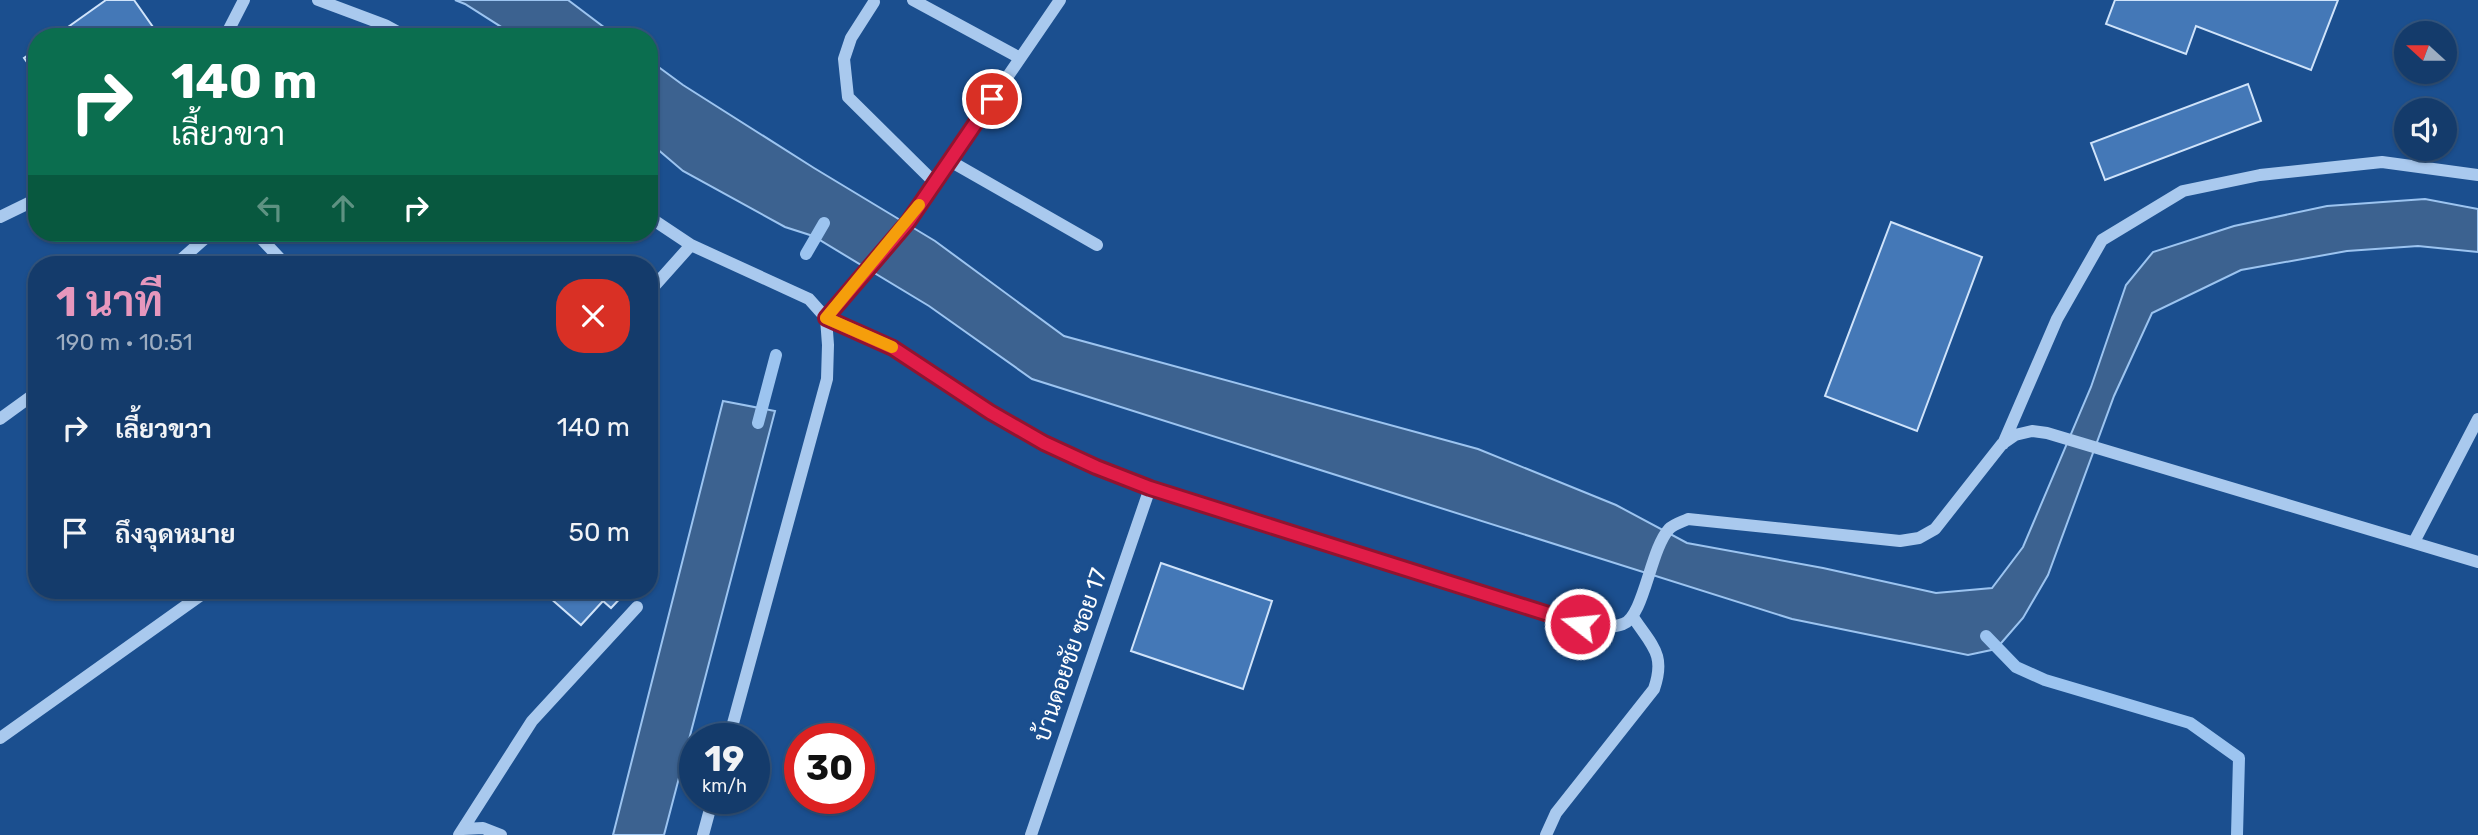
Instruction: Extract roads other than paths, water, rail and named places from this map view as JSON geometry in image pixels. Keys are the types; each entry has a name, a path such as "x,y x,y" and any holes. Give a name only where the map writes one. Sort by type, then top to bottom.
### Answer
{"street":[{"path":"230,28 244,0"},
{"path":"318,0 390,28"},
{"path":"913,0 1020,58"},
{"path":"733,723 827,379 826,318 908,222 1060,0"},
{"path":"874,2 851,38 844,59 848,97 935,183"},
{"path":"950,161 1097,245"},
{"path":"2003,444 2057,319 2102,240 2183,191 2260,175 2382,162 2478,175"},
{"path":"0,217 28,203"},
{"path":"658,222 691,245 809,299 826,318 893,348 990,412 1044,443 1096,467 1150,488 1580,624 1622,625 1633,617 1657,546 1671,527 1688,519 1900,541 1919,538 1935,529 2003,444 2015,435 2032,431 2125,454 2478,562"},
{"path":"185,256 201,242"},
{"path":"264,242 278,256"},
{"path":"658,282 691,245"},
{"path":"0,419 28,399"},
{"path":"2414,542 2478,419"},
{"name":"บ้านดอยชัย ซอย 17","path":"1031,835 1150,488"},
{"path":"0,738 195,599"},
{"path":"461,832 532,721 637,607"},
{"path":"1546,835 1556,813 1654,690 1661,670 1658,655 1633,617"},
{"path":"703,835 709,814"},
{"path":"461,832 483,828 501,835"}],"water":[{"path":"455,0 568,0 605,28 503,28"},
{"path":"658,67 814,168 935,241 1064,336 1478,449 1616,505 1687,543 1823,568 1936,593 1992,588 2023,547 2091,387 2126,285 2153,252 2234,226 2327,206 2425,199 2478,209 2478,252 2418,246 2347,251 2241,270 2152,313 2114,396 2048,575 2023,618 1996,649 1968,655 1792,619 1032,379 929,306 813,236 785,227 683,171 658,150"},
{"path":"723,401 775,411 693,723 679,723 679,778 664,835 613,835"}],"waterway":[{"path":"806,254 824,223"},
{"path":"758,423 776,355"},
{"path":"1986,636 2016,667 2045,680 2190,723 2239,758 2237,835"}]}
